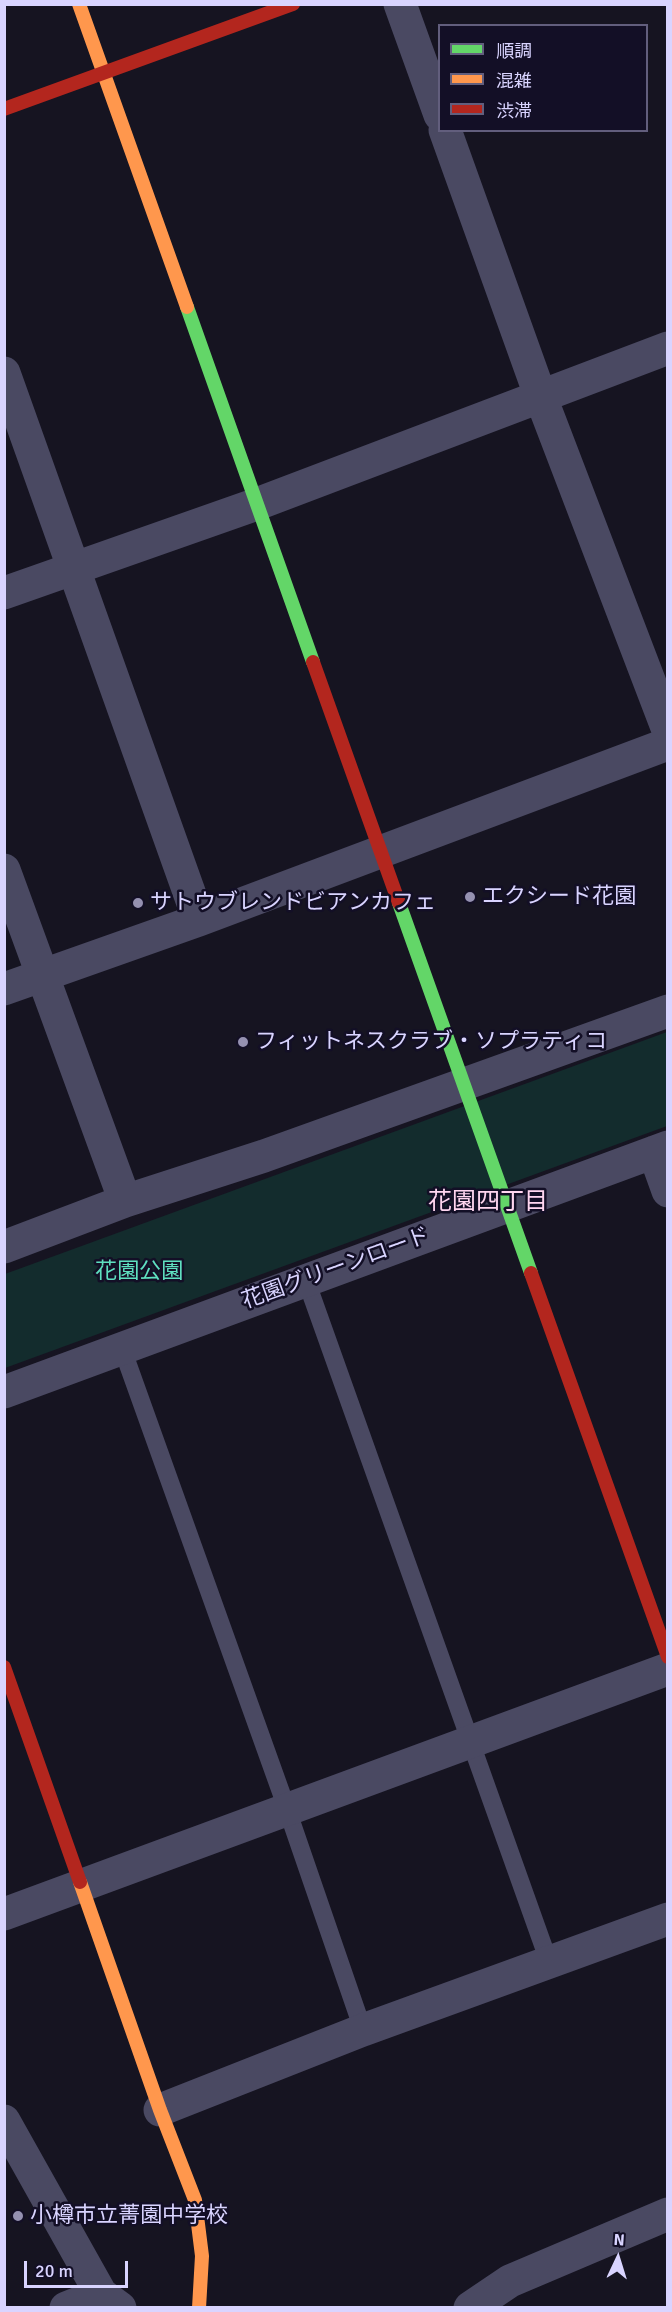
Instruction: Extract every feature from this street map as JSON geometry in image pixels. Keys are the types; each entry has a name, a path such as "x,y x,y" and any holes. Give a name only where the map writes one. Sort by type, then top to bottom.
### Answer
{"street":[{"path":"79,4 668,1657"},
{"path":"4,108 293,4"},
{"path":"400,4 438,109"},
{"path":"446,132 540,395 668,730"},
{"path":"4,593 257,504 668,348"},
{"path":"4,373 199,920"},
{"path":"4,989 199,920 380,850 668,744"},
{"path":"4,870 45,975 81,1085 125,1201"},
{"path":"4,1247 125,1201 264,1156 668,1011"},
{"path":"661,1150 668,1191"},
{"name":"花園グリーンロード","path":"4,1392 661,1150"},
{"path":"4,1667 80,1887 160,2110 195,2200 202,2256 199,2307"},
{"path":"4,1914 668,1669"},
{"path":"160,2110 363,2030 668,1918"},
{"path":"4,2121 111,2301 66,2307"},
{"path":"470,2307 510,2281 668,2214"}],"lane":[{"path":"306,1280 549,1962"},
{"path":"122,1348 287,1809 363,2030"}],"green space":[{"name":"花園公園","path":"667,1032 667,1126 5,1368 5,1274"}],"traffic: fast":[{"path":"187,307 313,662"},
{"path":"399,903 531,1273"}],"traffic: slow":[{"path":"79,4 187,307"},
{"path":"80,1882 160,2110 195,2200 202,2256 199,2308"}],"traffic: jam":[{"path":"4,109 293,4"},
{"path":"313,662 399,903"},
{"path":"531,1273 668,1657"},
{"path":"4,1667 80,1882"}],"place":[{"name":"エクシード花園","path":"470,897"},
{"name":"サトウブレンドビアンカフェ","path":"138,903"},
{"name":"フィットネスクラブ・ソプラティコ","path":"243,1042"},
{"name":"小樽市立菁園中学校","path":"18,2216"}],"district":[{"name":"花園四丁目","path":"488,1203"}]}
